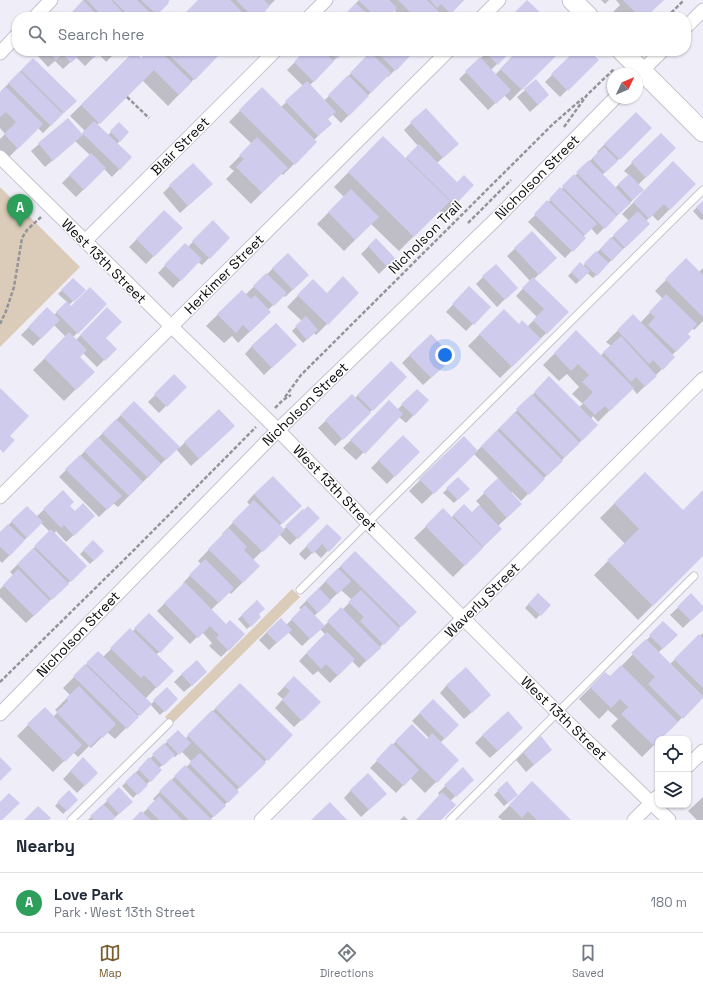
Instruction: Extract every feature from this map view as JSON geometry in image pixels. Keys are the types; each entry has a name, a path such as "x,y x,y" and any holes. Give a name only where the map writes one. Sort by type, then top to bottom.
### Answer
{"street":[{"path":"40,12 51,0"},
{"path":"314,12 326,0"},
{"path":"487,12 499,0"},
{"path":"572,0 584,12"},
{"path":"691,22 703,10"},
{"path":"0,53 12,40"},
{"name":"Blair Street","path":"85,241 270,56"},
{"name":"Herkimer Street","path":"0,497 443,56"},
{"path":"643,70 657,56"},
{"path":"620,58 632,68"},
{"path":"643,78 703,132"},
{"name":"Nicholson Street","path":"0,714 278,430 496,219 609,104"},
{"name":"West 13th Street","path":"0,157 278,430 367,522 558,713 655,799"},
{"name":"Waverly Street","path":"261,820 703,379"},
{"path":"691,763 703,752"},
{"path":"634,820 655,799"},
{"name":"West 13th Street","path":"661,808 669,820"}],"lane":[{"path":"300,590 703,190"},
{"path":"450,820 694,576"},
{"path":"71,820 169,723"}],"path":[{"path":"672,12 684,0"},
{"path":"564,128 587,95 620,58"},
{"name":"Nicholson Trail","path":"283,400 301,375 553,124 587,95"},
{"path":"127,97 149,118"},
{"path":"468,223 513,178"},
{"path":"0,324 14,287 22,238 27,230 50,207"},
{"path":"272,411 283,400 294,393"},
{"path":"0,682 261,422"}],"shaded area":[{"path":"0,187 80,267 0,347"},
{"path":"292,589 300,597 172,724 165,717"}],"building":[{"path":"83,0 94,12 72,12"},
{"path":"87,0 111,0 122,12 98,12"},
{"path":"113,0 137,0 149,12 125,12"},
{"path":"141,0 170,0 160,12 154,12"},
{"path":"198,0 230,0 242,12 186,12"},
{"path":"236,0 264,0 270,6 265,12 248,12"},
{"path":"358,0 389,0 397,8 393,12 371,12"},
{"path":"398,0 427,0 439,12 410,12"},
{"path":"430,0 463,1 453,12 449,12 441,4 437,8"},
{"path":"527,0 540,12 515,12"},
{"path":"623,0 664,0 651,12 635,12"},
{"path":"356,3 365,12 347,12"},
{"path":"52,56 61,56 56,60"},
{"path":"65,56 79,56 71,63"},
{"path":"129,56 139,56 141,58 143,56 165,56 192,82 179,95 154,70 100,124 81,105"},
{"path":"170,56 218,56 195,80"},
{"path":"299,56 328,56 334,61 314,82 294,62"},
{"path":"366,56 374,56 391,73 371,93 350,73"},
{"path":"381,56 410,56 396,71"},
{"path":"489,56 506,56 498,65"},
{"path":"512,56 556,56 522,90 500,69"},
{"path":"570,56 595,56 599,60 568,91 551,74"},
{"path":"480,57 511,90 496,104 465,71"},
{"path":"33,58 77,101 64,113 21,70"},
{"path":"20,71 63,114 51,126 8,83"},
{"path":"348,75 369,96 349,116 328,95"},
{"path":"536,79 549,95 538,105 524,89"},
{"path":"307,81 336,112 328,119 332,124 318,136 285,101"},
{"path":"6,87 43,124 18,149 4,134 16,122 6,112 0,117 0,92"},
{"path":"262,87 317,142 295,165 239,110"},
{"path":"426,108 459,144 443,158 410,122"},
{"path":"636,112 652,128 620,160 604,144"},
{"path":"68,118 83,135 53,161 38,143"},
{"path":"94,121 132,157 120,170 82,133"},
{"path":"119,122 129,132 120,142 110,131"},
{"path":"661,133 676,148 646,178 631,162"},
{"path":"383,136 450,201 414,237 348,172"},
{"path":"257,137 288,168 262,193 236,167 244,159 239,155"},
{"path":"419,144 457,182 464,175 474,185 455,205 406,157"},
{"path":"604,147 618,161 605,173 592,158"},
{"path":"91,153 106,168 84,190 69,175"},
{"path":"589,160 631,203 618,215 576,172"},
{"path":"673,161 696,184 670,210 664,204 649,219 633,202"},
{"path":"193,163 213,184 188,206 169,185"},
{"path":"574,174 617,216 605,229 562,186"},
{"path":"629,174 644,190 632,200 618,184"},
{"path":"560,187 597,224 585,235 549,199"},
{"path":"351,189 379,217 355,240 328,212"},
{"path":"547,200 586,238 573,252 534,214"},
{"path":"703,201 703,215 696,207"},
{"path":"164,210 183,228 154,257 136,239"},
{"path":"638,211 650,224 625,248 613,235"},
{"path":"213,220 230,238 210,259 192,241"},
{"path":"532,231 557,258 539,275 514,248"},
{"path":"611,237 623,249 612,261 600,249"},
{"path":"376,238 396,259 387,267 368,246"},
{"path":"185,243 202,259 181,281 164,265"},
{"path":"596,251 609,263 597,276 584,263"},
{"path":"288,253 309,275 293,290 272,268"},
{"path":"686,258 703,275 703,317 665,279"},
{"path":"580,262 590,271 580,281 571,272"},
{"path":"496,264 518,288 505,300 482,276"},
{"path":"266,273 287,293 274,306 253,286"},
{"path":"343,276 359,293 328,325 297,295 313,279 327,293"},
{"path":"533,277 569,312 547,334 533,320 544,309 522,288"},
{"path":"73,278 86,290 74,302 61,290"},
{"path":"469,286 491,307 474,325 452,304"},
{"path":"90,287 107,304 78,334 56,312 67,301 71,306"},
{"path":"242,290 251,299 255,295 271,312 250,332 243,325 236,333 217,314"},
{"path":"666,294 697,324 688,334 691,337 676,352 648,325 655,317 649,312"},
{"path":"47,307 60,320 41,339 28,327"},
{"path":"107,307 122,322 106,338 117,349 105,361 80,335"},
{"path":"504,309 519,324 522,320 541,339 512,367 479,334"},
{"path":"633,314 675,357 663,370 653,360 649,364 617,330"},
{"path":"306,316 318,330 307,340 295,326"},
{"path":"276,323 297,345 272,368 251,346"},
{"path":"576,330 634,388 610,411 605,406 595,415 583,403 593,392 582,382 589,375 578,364 571,371 554,353"},
{"path":"69,332 87,350 80,357 95,372 76,390 44,358"},
{"path":"431,334 453,358 431,378 409,355"},
{"path":"621,336 657,376 645,387 636,377 631,382 603,352"},
{"path":"391,361 407,377 373,411 357,395"},
{"path":"174,374 187,387 167,407 154,394"},
{"path":"549,376 598,425 582,441 534,392"},
{"path":"0,388 29,416 10,436 15,440 3,453 0,449"},
{"path":"417,389 429,400 414,416 401,404"},
{"path":"352,394 371,413 343,440 325,420"},
{"path":"532,394 580,443 564,458 516,409"},
{"path":"389,400 403,414 365,454 350,440"},
{"path":"134,401 180,447 166,460 120,415"},
{"path":"219,409 235,426 199,459 184,442"},
{"path":"515,412 563,461 547,476 499,428"},
{"path":"116,419 161,464 148,478 102,433"},
{"path":"497,430 545,479 529,495 481,446"},
{"path":"403,435 420,452 395,477 378,460"},
{"path":"464,436 478,451 434,494 419,479"},
{"path":"98,437 143,482 129,496 84,451"},
{"path":"80,455 122,496 107,510 65,469"},
{"path":"645,472 683,510 703,490 703,556 653,606 607,560 639,529 614,503"},
{"path":"273,476 302,506 282,524 254,494"},
{"path":"458,477 470,489 458,500 446,488"},
{"path":"498,478 522,504 507,518 483,492"},
{"path":"63,490 74,502 70,506 75,511 83,503 95,516 74,536 64,525 61,528 43,509"},
{"path":"254,500 285,530 263,552 232,522"},
{"path":"464,504 472,512 479,505 502,529 483,547 453,515"},
{"path":"27,506 43,522 27,538 11,521"},
{"path":"308,506 320,518 298,539 285,526"},
{"path":"443,508 483,548 465,566 425,526"},
{"path":"8,524 25,540 10,556 0,547 0,532"},
{"path":"327,524 342,538 329,552 322,544 313,554 306,546"},
{"path":"229,528 247,547 244,550 260,566 243,583 208,549"},
{"path":"51,529 87,566 71,582 34,546"},
{"path":"93,540 104,551 94,561 83,550"},
{"path":"33,548 69,584 52,600 17,564"},
{"path":"355,551 417,612 401,627 340,566"},
{"path":"205,559 234,588 219,603 189,575"},
{"path":"338,568 351,581 338,594 325,581"},
{"path":"18,569 50,601 34,616 3,585"},
{"path":"185,582 226,624 230,620 245,634 229,651 216,638 219,635 210,626 198,638 164,603"},
{"path":"319,588 331,601 318,613 306,600"},
{"path":"361,590 400,629 384,645 360,621 364,617 348,602"},
{"path":"538,593 551,605 541,616 528,604"},
{"path":"691,593 703,606 703,610 691,621 677,607"},
{"path":"257,600 265,609 259,614 261,617 251,627 241,615"},
{"path":"305,605 325,626 310,639 291,619"},
{"path":"341,607 381,648 367,661 327,621"},
{"path":"149,613 174,638 160,653 134,628"},
{"path":"281,618 292,630 277,643 266,632"},
{"path":"663,621 678,635 663,649 649,635"},
{"path":"130,628 174,671 157,688 144,675 141,678 110,648"},
{"path":"327,632 355,659 338,676 326,664 321,669 306,653"},
{"path":"699,634 703,638 703,688 674,659"},
{"path":"646,639 703,696 703,698 683,719 648,684 655,677 631,653"},
{"path":"98,651 152,704 140,716 86,663"},
{"path":"197,660 207,672 192,686 181,674"},
{"path":"85,664 139,717 127,729 73,676"},
{"path":"621,665 678,722 664,736 655,736 654,746 621,714 628,707 620,699 611,708 590,687 605,672 610,676"},
{"path":"466,667 491,695 472,713 446,685"},
{"path":"294,676 321,702 302,721 282,700 290,691 284,686"},
{"path":"240,683 293,735 268,761 215,708"},
{"path":"79,686 116,724 103,738 101,736 90,747 56,712 68,701 66,698"},
{"path":"167,687 178,699 165,712 153,700"},
{"path":"433,699 459,725 445,739 419,713"},
{"path":"45,707 82,745 65,762 27,724"},
{"path":"212,710 266,763 240,788 187,735"},
{"path":"508,711 523,728 498,751 482,735"},
{"path":"412,724 427,739 432,733 459,760 437,783 395,741"},
{"path":"178,730 191,743 179,755 166,741"},
{"path":"541,736 552,750 534,765 523,752"},
{"path":"164,743 175,755 163,766 152,754"},
{"path":"392,743 419,770 404,786 376,760"},
{"path":"200,753 239,792 228,803 189,763"},
{"path":"0,757 12,769 0,781"},
{"path":"83,757 98,773 85,786 70,771"},
{"path":"149,757 162,770 151,782 138,769"},
{"path":"185,765 226,806 214,817 174,776"},
{"path":"463,767 474,780 456,797 444,785"},
{"path":"135,772 148,785 138,795 125,782"},
{"path":"368,773 387,794 369,810 350,790"},
{"path":"171,779 212,820 189,820 159,791"},
{"path":"507,781 518,795 508,803 497,790"},
{"path":"532,781 571,820 537,820 528,811 522,818 509,805"},
{"path":"119,787 133,802 119,814 106,800"},
{"path":"69,790 78,800 67,811 57,802"},
{"path":"442,792 456,805 441,820 416,820"},
{"path":"9,793 20,803 2,820 0,820 0,802"},
{"path":"159,796 182,820 159,820 147,808"},
{"path":"330,802 347,820 311,820"},
{"path":"103,804 116,817 113,820 94,820 90,816"},
{"path":"38,806 51,818 49,820 24,820"},
{"path":"141,811 151,820 132,820"}],"place":[{"name":"Love Park","path":"20,227"}]}
